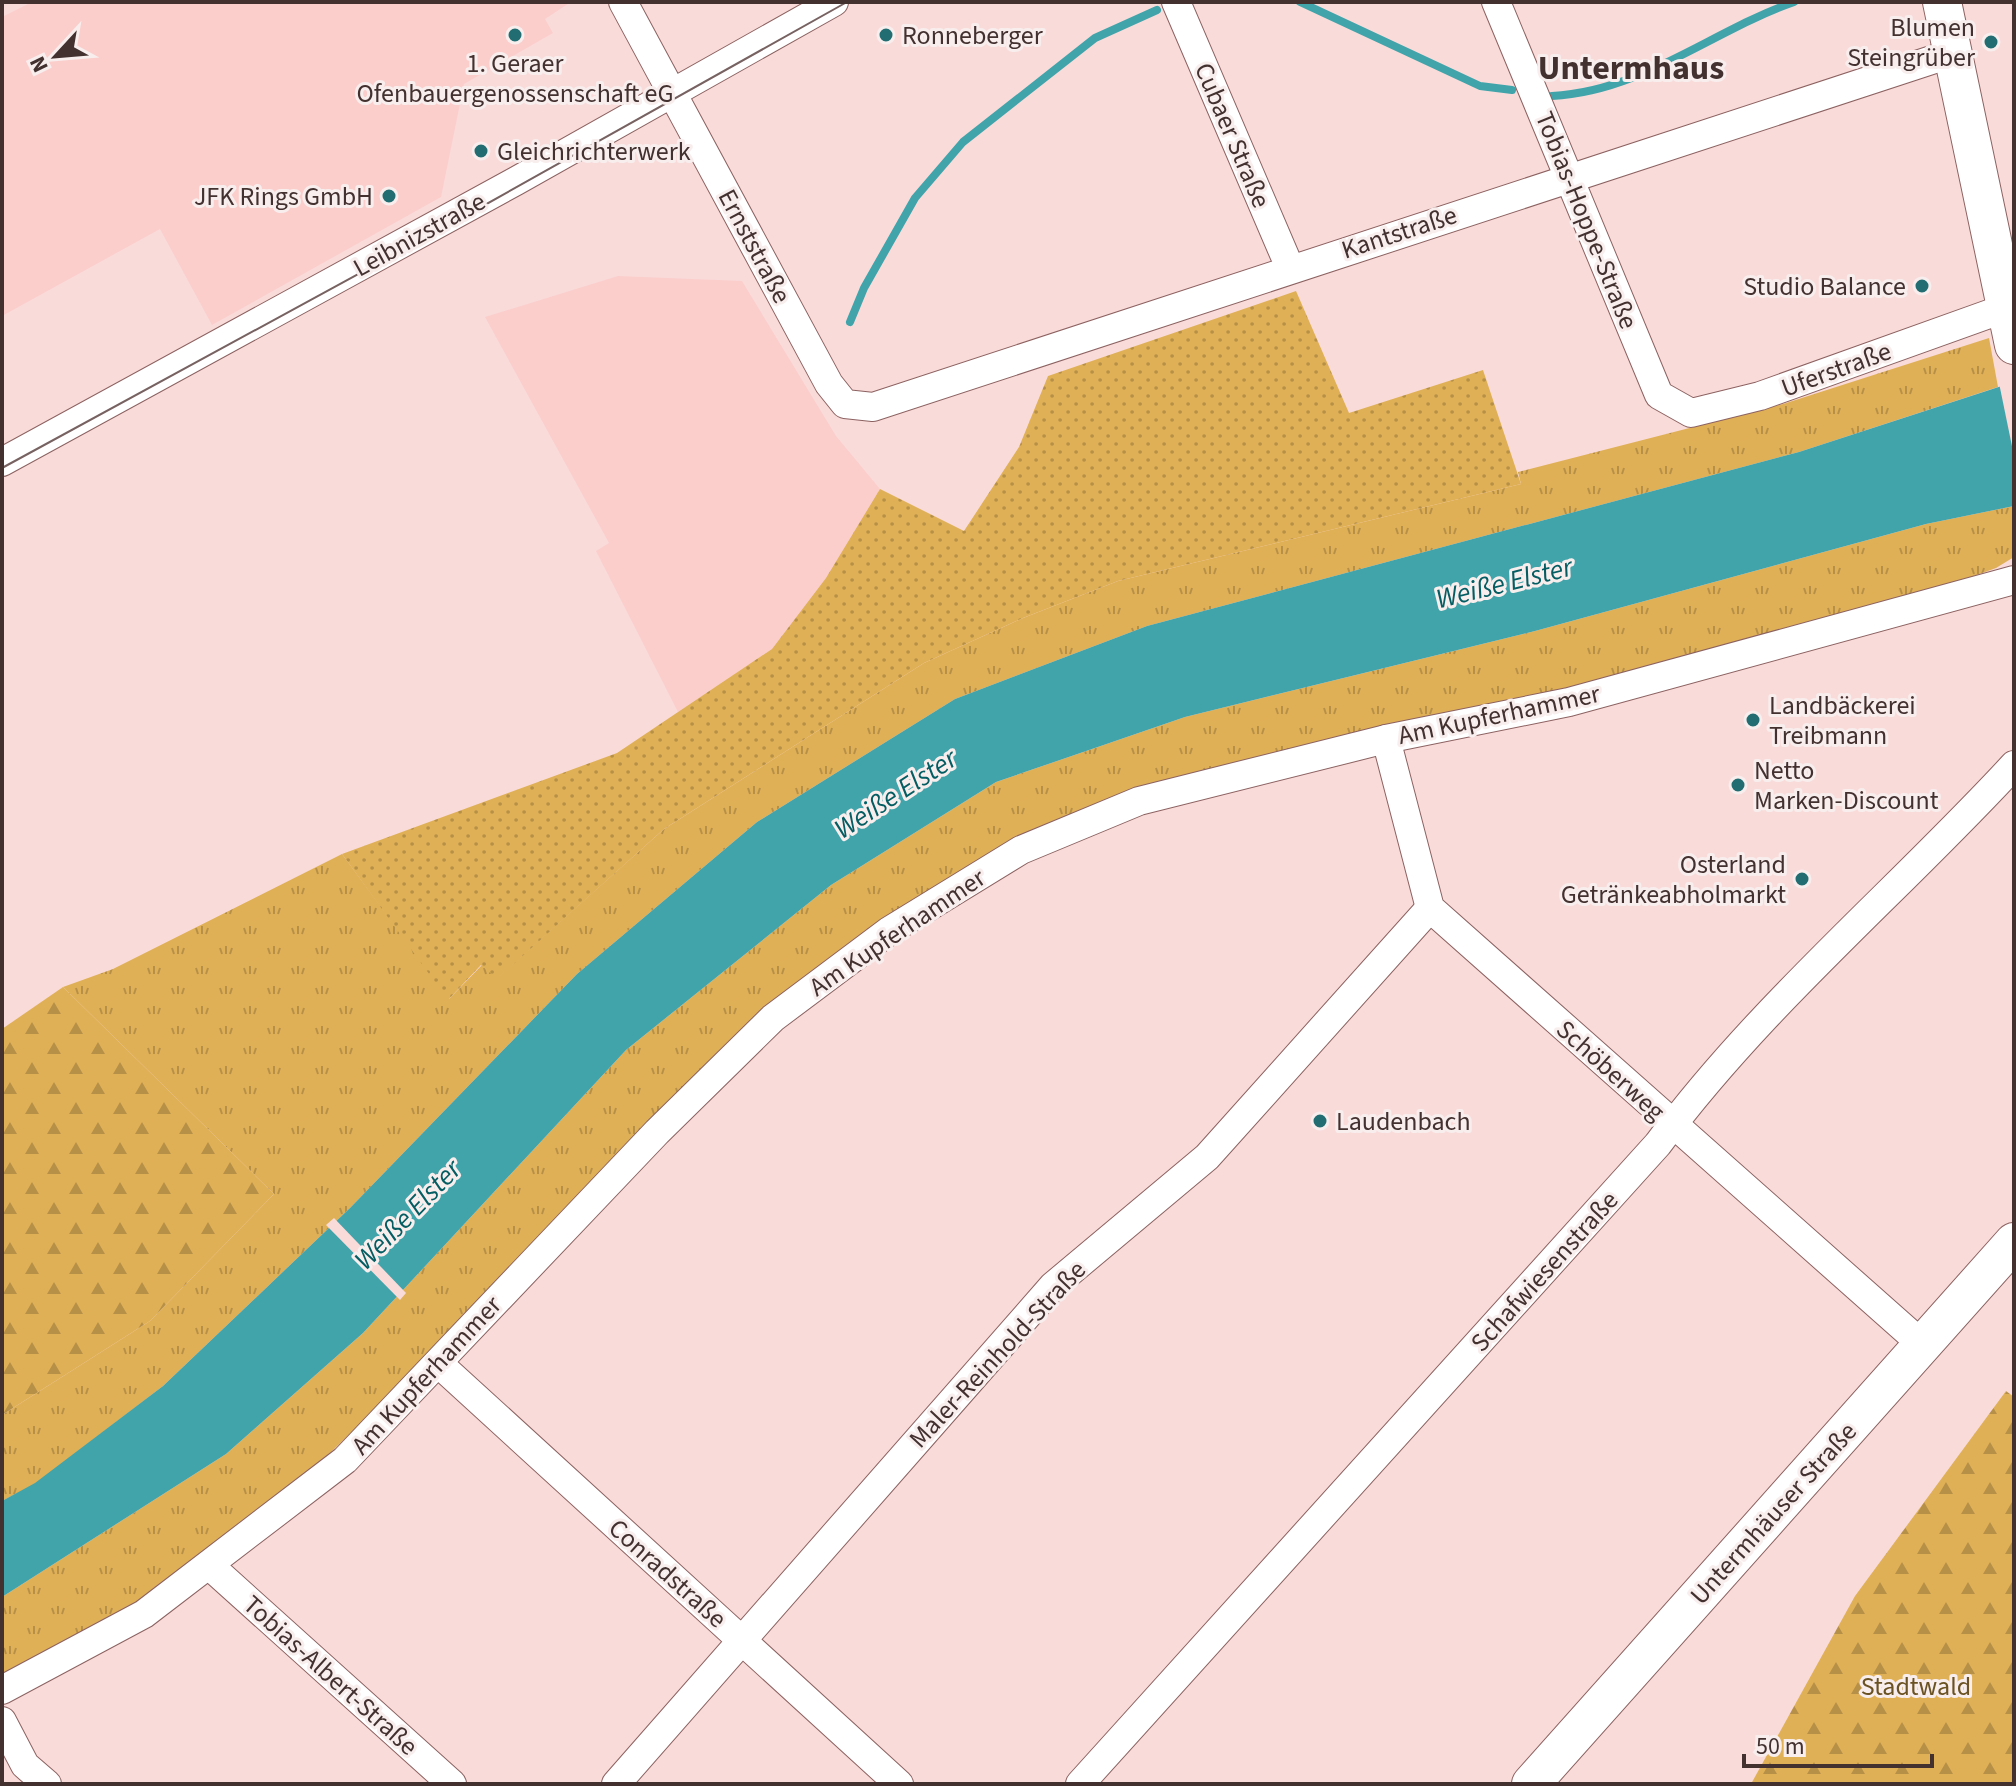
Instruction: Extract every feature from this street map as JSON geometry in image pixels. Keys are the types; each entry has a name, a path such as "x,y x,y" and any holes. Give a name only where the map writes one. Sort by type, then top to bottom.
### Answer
{"main road":[{"path":"1949,3 1953,53 2011,322"},
{"name":"Untermhäuser Straße","path":"1531,1784 2014,1242"}],"street":[{"name":"Ernststraße","path":"623,2 829,384 845,404"},
{"name":"Leibnizstraße","path":"2,462 259,324 834,2"},
{"name":"Cubaer Straße","path":"1176,2 1290,268"},
{"name":"Tobias-Hoppe-Straße","path":"1496,2 1659,395"},
{"name":"Kantstraße","path":"845,404 873,407 1953,53"},
{"name":"Uferstraße","path":"1659,395 1691,413 1760,396 2011,322"},
{"name":"Am Kupferhammer","path":"2,1690 144,1614 345,1460 657,1132 773,1018 889,931 1021,850 1139,801 1386,739 1569,702 2014,580"},
{"path":"1386,739 1430,908"},
{"name":"Schafwiesenstraße","path":"1080,1784 1764,1019 2014,765"},
{"name":"Schöberweg","path":"1430,908 1924,1346"},
{"name":"Maler-Reinhold-Straße","path":"616,1784 740,1639 1053,1286 1207,1157 1430,908"},
{"name":"Conradstraße","path":"438,1363 899,1784"},
{"name":"Tobias-Albert-Straße","path":"210,1566 452,1784"},
{"path":"2,1721 25,1765 47,1784"}],"shaded area":[{"path":"32,2 571,2 545,19 553,33 464,84 441,197 212,325 160,229 2,316 2,17"},
{"path":"618,276 742,281 836,436 880,489 826,578 772,649 678,712 596,551 609,543 485,317"}],"green space":[{"path":"1296,291 1349,413 1483,370 1521,484 1118,581 1023,618 924,663 664,829 497,979 481,965 448,1000 342,854 617,753 772,649 826,578 880,489 964,531 1019,447 1048,376"},
{"path":"1989,338 1998,387 1799,452 1147,626 955,699 757,822 577,974 350,1208 163,1386 35,1484 2,1501 2,1415 150,1321 274,1194 63,987 113,969 342,854 449,999 482,965 497,978 664,829 924,663 1023,618 1118,581 1521,484 1518,472 1783,404"},
{"path":"2014,506 2014,557 1996,568 1925,594 1570,692 1178,780 861,941 302,1480 122,1613 2,1675 2,1597 226,1454 363,1333 626,1050 831,885 996,782 1185,717 1535,631 1926,524"},
{"path":"63,987 274,1194 150,1321 2,1415 2,1029"},
{"name":"Stadtwald","path":"2006,1391 2014,1397 2014,1784 1751,1784 1855,1596"}],"water":[{"name":"Weiße Elster","path":"2014,382 2014,506 1926,524 1535,631 1185,717 996,782 831,885 626,1050 363,1333 226,1454 2,1597 2,1501 35,1483 163,1386 350,1208 577,974 757,822 955,699 1147,626 1799,452"}],"pier":[{"path":"2014,378 2014,456 1999,383"},
{"path":"334,1218 406,1293 400,1300 326,1225"}],"waterway":[{"path":"1300,2 1480,86 1512,90"},
{"path":"1552,96 1585,92 1647,72 1794,2"},
{"path":"850,322 864,288 915,198 963,142 1095,38 1157,10"}],"tram line":[{"path":"2,468 474,211 847,2"}],"place":[{"name":"1. Geraer Ofenbauergenossenschaft eG","path":"515,35"},
{"name":"Ronneberger","path":"886,35"},
{"name":"Blumen Steingrüber","path":"1991,42"},
{"name":"Gleichrichterwerk","path":"481,151"},
{"name":"JFK Rings GmbH","path":"389,196"},
{"name":"Studio Balance","path":"1922,286"},
{"name":"Landbäckerei Treibmann","path":"1753,720"},
{"name":"Netto Marken-Discount","path":"1738,785"},
{"name":"Osterland Getränkeabholmarkt","path":"1802,879"},
{"name":"Laudenbach","path":"1320,1121"}],"district":[{"name":"Untermhaus","path":"1631,67"}]}
